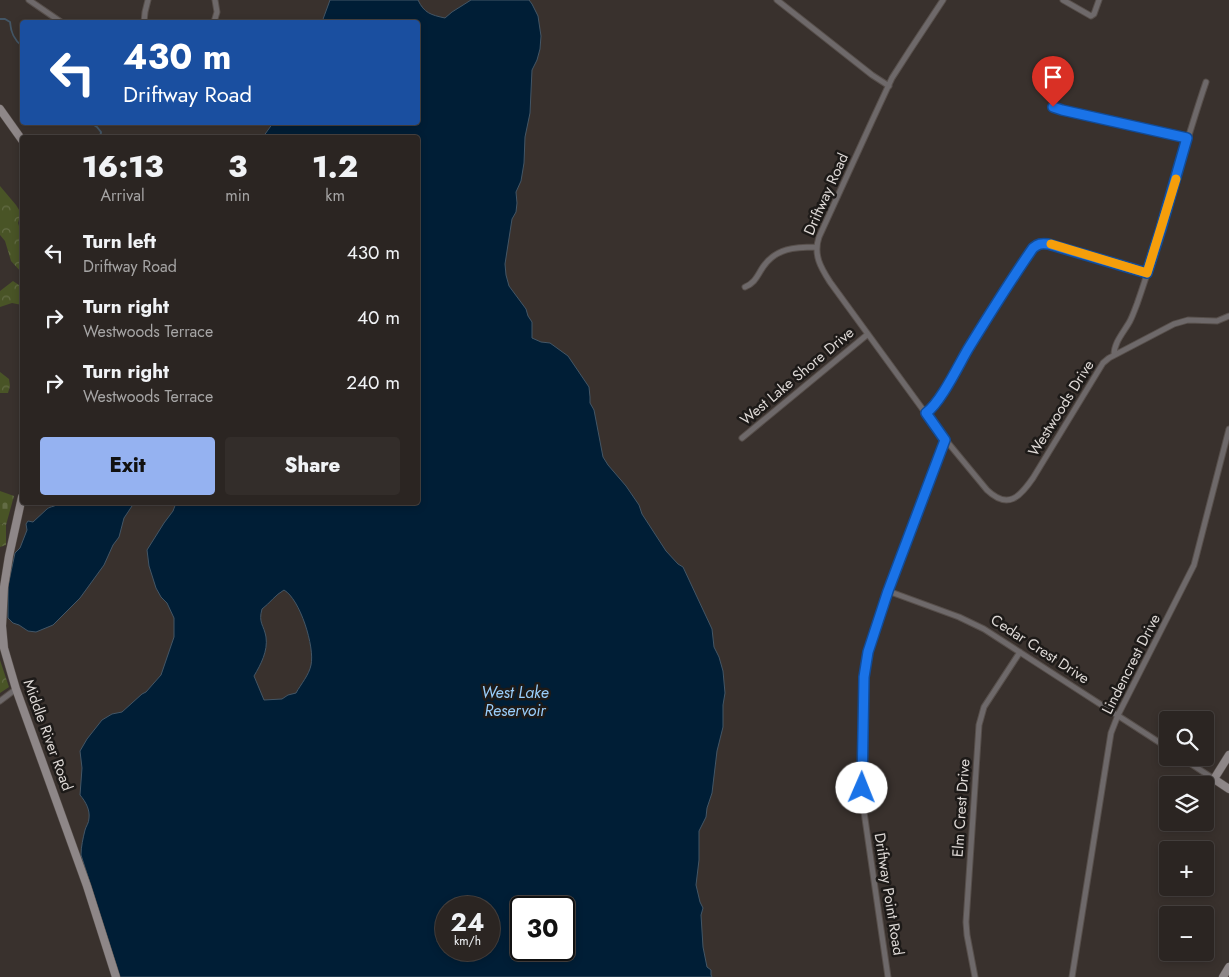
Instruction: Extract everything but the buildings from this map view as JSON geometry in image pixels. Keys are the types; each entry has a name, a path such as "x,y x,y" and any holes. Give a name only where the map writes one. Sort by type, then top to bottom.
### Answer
{"main road":[{"path":"0,109 20,137"},
{"name":"Middle River Road","path":"20,505 8,561 2,601 4,648 16,689 87,886 116,977"},
{"path":"1229,755 1214,779 1229,789"},
{"path":"1223,977 1229,967"}],"street":[{"path":"29,0 59,20"},
{"path":"144,20 148,0"},
{"path":"215,0 217,12 215,20"},
{"path":"777,0 872,75 889,86"},
{"name":"Driftway Road","path":"943,0 903,60 889,86 819,237 816,248 818,260 824,273 945,440"},
{"path":"1063,0 1091,16 1095,12 1100,0"},
{"path":"1114,355 1114,348 1133,314 1147,273 1187,138 1206,82"},
{"path":"1053,107 1187,138"},
{"path":"926,413 944,390 1003,293 1033,248 1038,244 1048,244 1147,273"},
{"path":"745,287 753,283 768,261 776,254 800,247 816,248"},
{"name":"Westwoods Drive","path":"945,440 990,493 1005,500 1016,498 1033,478 1103,364 1109,358 1174,324 1188,320 1217,321 1229,316"},
{"name":"West Lake Shore Drive","path":"742,438 868,334"},
{"name":"Lindencrest Drive","path":"1072,977 1111,733 1118,715 1192,570 1229,429"},
{"name":"Driftway Point Road","path":"888,977 865,821 862,784 864,677 869,648 888,591 945,440"},
{"name":"Cedar Crest Drive","path":"888,591 973,623 984,629 1159,742"},
{"name":"Elm Crest Drive","path":"975,977 966,922 979,725 984,707 1020,652"},
{"path":"0,700 16,689"},
{"path":"1194,766 1209,776"}],"green space":[{"path":"0,186 20,211 18,223 20,229 20,271 11,261 5,241 0,235"},
{"path":"13,281 20,286 20,305 12,303 0,307 0,291"},
{"path":"0,372 9,379 8,393 0,393"},
{"path":"0,491 14,496 6,525 0,523"},
{"path":"0,523 6,525 6,545 0,547"},
{"path":"0,660 9,687 0,693"}],"water":[{"name":"West Lake Reservoir","path":"330,0 418,0 428,13 445,18 471,0 529,0 538,16 541,36 540,49 532,70 530,113 525,137 524,163 521,181 516,192 516,212 512,219 505,264 506,275 509,286 526,309 532,322 532,338 550,343 568,356 589,387 590,403 594,410 603,457 639,505 642,514 666,551 683,567 712,629 714,647 723,671 725,693 723,727 717,751 712,793 706,817 699,831 699,860 696,885 703,908 701,915 703,947 707,967 711,970 712,977 120,977 81,855 85,829 89,821 89,812 80,795 82,768 80,751 102,720 112,714 122,712 146,692 161,675 174,637 174,618 167,603 156,588 149,566 147,550 175,505 420,505 420,135 264,135 272,125 420,125 420,20 323,20","holes":["284,590 296,603 305,624 311,647 310,669 296,693 282,699 264,700 254,676 266,647 266,637 261,621 262,609"]},
{"path":"56,505 133,505 124,518 119,537 113,545 104,565 80,598 53,625 36,632 28,631 8,618 8,586 15,553 20,548 27,530 26,524 28,521 33,522 47,509"}],"waterway":[{"path":"0,19 10,22 13,36 20,44"},
{"path":"94,125 101,132 100,135"}],"slow traffic":[{"path":"1051,244 1147,273 1176,179"}],"route":[{"path":"862,788 864,677 868,652 888,591 945,440 926,413 944,390 1003,293 1033,248 1038,244 1048,244 1147,273 1187,138 1053,107"}]}
